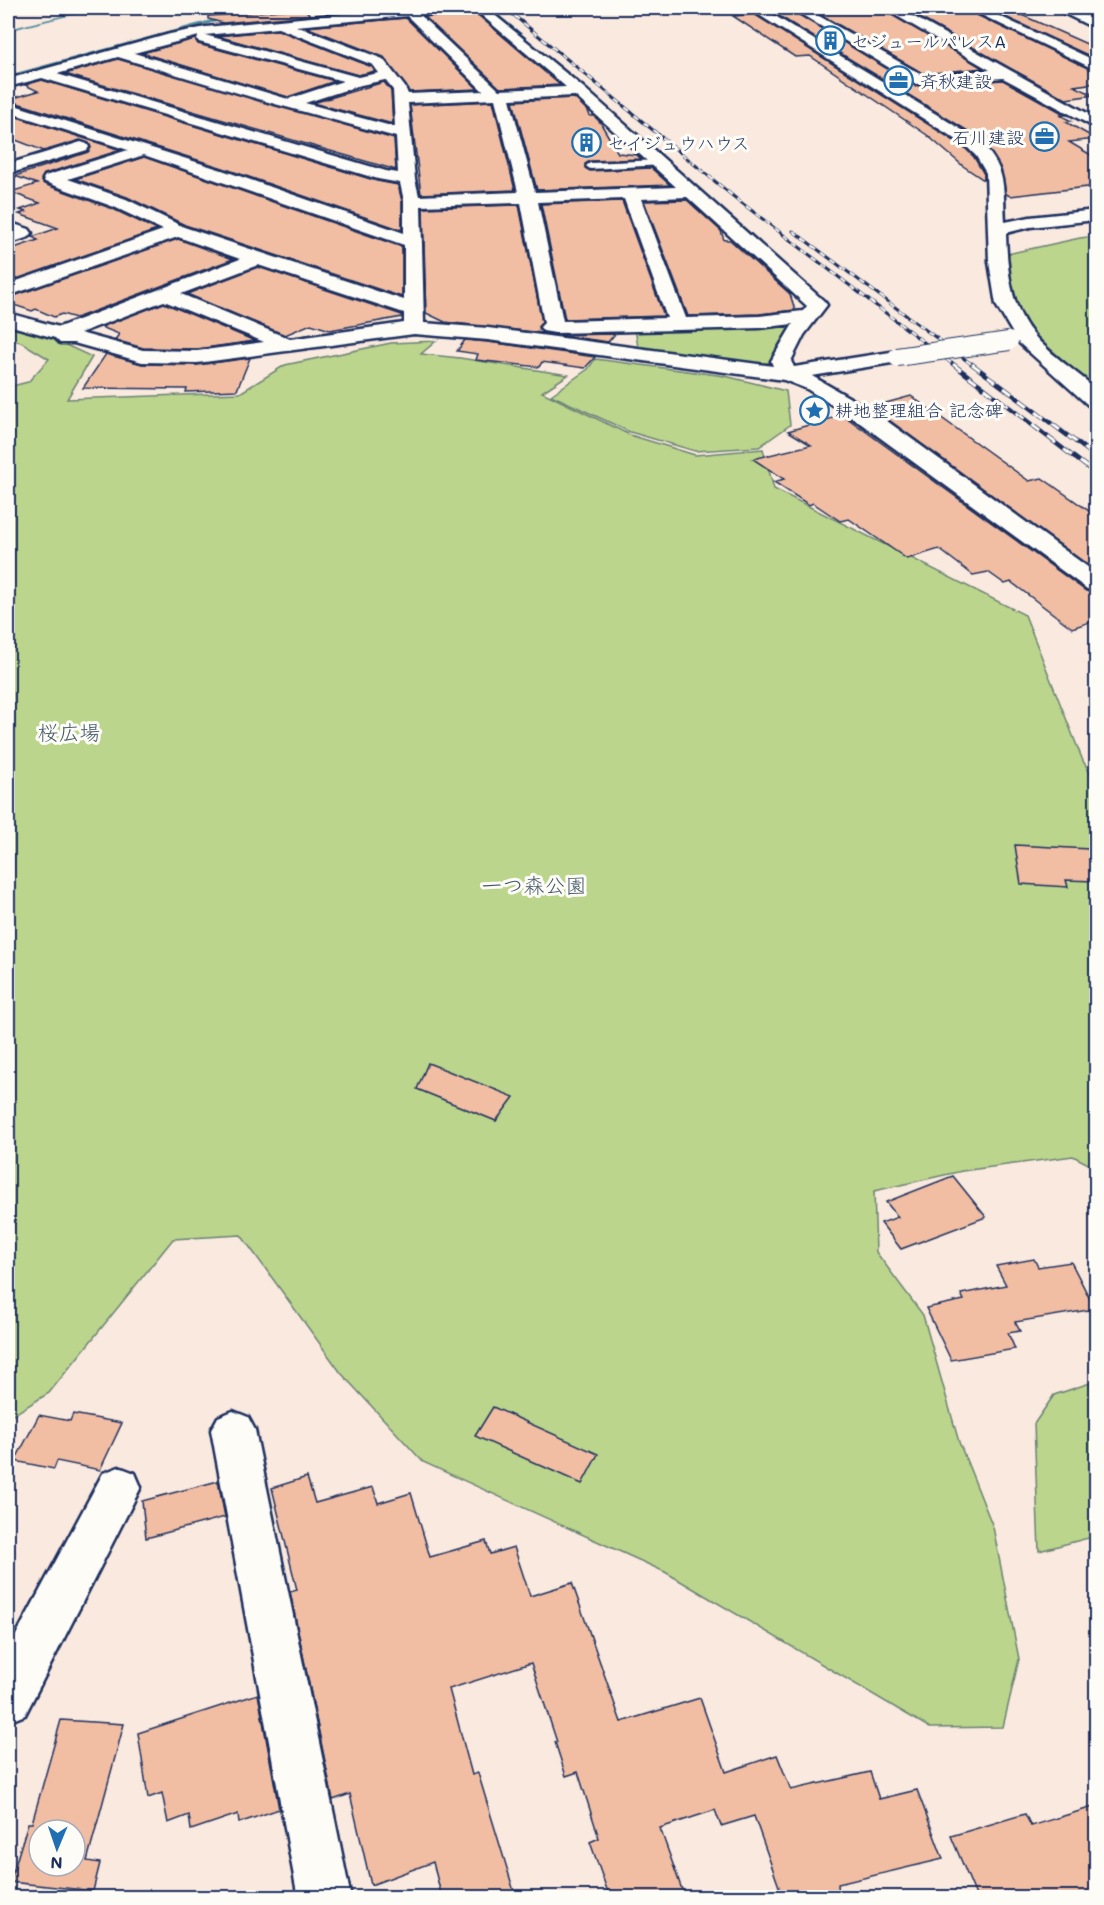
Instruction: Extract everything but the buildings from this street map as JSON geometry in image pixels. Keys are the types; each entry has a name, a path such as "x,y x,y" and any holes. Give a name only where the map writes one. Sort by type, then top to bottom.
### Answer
{"street":[{"path":"8,83 188,35 281,25 293,21 449,8"},
{"path":"479,8 579,91 817,305 795,334 781,361 788,374"},
{"path":"889,8 1096,124"},
{"path":"973,8 1095,68"},
{"path":"1059,8 1096,25"},
{"path":"800,10 921,81 1034,73"},
{"path":"760,11 825,10"},
{"path":"409,11 499,96 528,197 555,327"},
{"path":"760,11 971,142 982,153 994,173 993,200 998,230 998,262 1006,305 1017,340 1096,400"},
{"path":"281,25 378,62 400,90 407,179 411,201 414,319"},
{"path":"188,35 358,81"},
{"path":"120,53 280,101 293,102 404,134"},
{"path":"1068,70 1095,68"},
{"path":"42,74 384,176 407,179"},
{"path":"192,133 358,81 389,75"},
{"path":"402,99 579,91"},
{"path":"9,108 142,149 412,242"},
{"path":"8,168 108,139"},
{"path":"161,142 51,179 120,203 178,231 414,319 488,334 788,374 814,385 868,418 1096,584"},
{"path":"224,196 251,186"},
{"path":"411,201 691,192"},
{"path":"630,194 679,324"},
{"path":"246,205 277,195"},
{"path":"998,230 1030,222 1096,215"},
{"path":"8,227 23,233 8,239"},
{"path":"8,291 178,231"},
{"path":"61,333 257,259"},
{"path":"164,294 288,344"},
{"path":"488,334 555,327 759,322 808,316"},
{"path":"8,319 141,356 197,357 288,344 414,319"},
{"path":"61,333 75,348 140,364 173,367 209,365 410,336 451,336 567,345"},
{"path":"788,374 1017,340"},
{"path":"233,1430 325,1898"},
{"path":"8,1698 119,1487"}],"lane":[{"path":"590,166 660,163"}],"green space":[{"path":"1096,236 1096,396 1007,318 1007,254"},
{"path":"790,325 792,329 770,362 765,364 638,347 635,328"},
{"name":"一つ森公園","path":"8,327 38,332 92,357 67,399 240,393 285,365 391,343 436,341 421,354 568,375 542,392 630,435 695,455 763,449 774,489 1025,615 1083,761 1096,783 1096,1168 1073,1156 962,1171 874,1191 876,1252 923,1315 959,1442 993,1527 1019,1659 1003,1727 930,1728 665,1572 423,1462 341,1373 241,1235 173,1239 49,1393 8,1418 8,387 28,382 49,359 21,342 8,339"},
{"path":"595,359 725,376 786,391 790,425 759,447 695,451 630,432 551,395 588,369"},
{"path":"1096,1381 1096,1536 1039,1551 1034,1424 1054,1395"}],"waterway":[{"path":"8,30 98,8"},
{"path":"226,8 242,13"},
{"path":"488,8 524,38"},
{"path":"8,76 242,13"},
{"path":"242,13 274,23"}],"railway":[{"path":"505,8 734,197 955,366"},
{"path":"793,231 974,366"},
{"path":"953,364 1096,474"},
{"path":"972,364 1096,457"}],"place":[{"name":"セジュールパレスA","path":"830,41"},
{"name":"斉秋建設","path":"899,81"},
{"name":"石川建設","path":"1045,137"},
{"name":"セイジュウハウス","path":"586,143"},
{"name":"耕地整理組合 記念碑","path":"814,410"}],"park label":[{"name":"桜広場","path":"69,731"}]}
